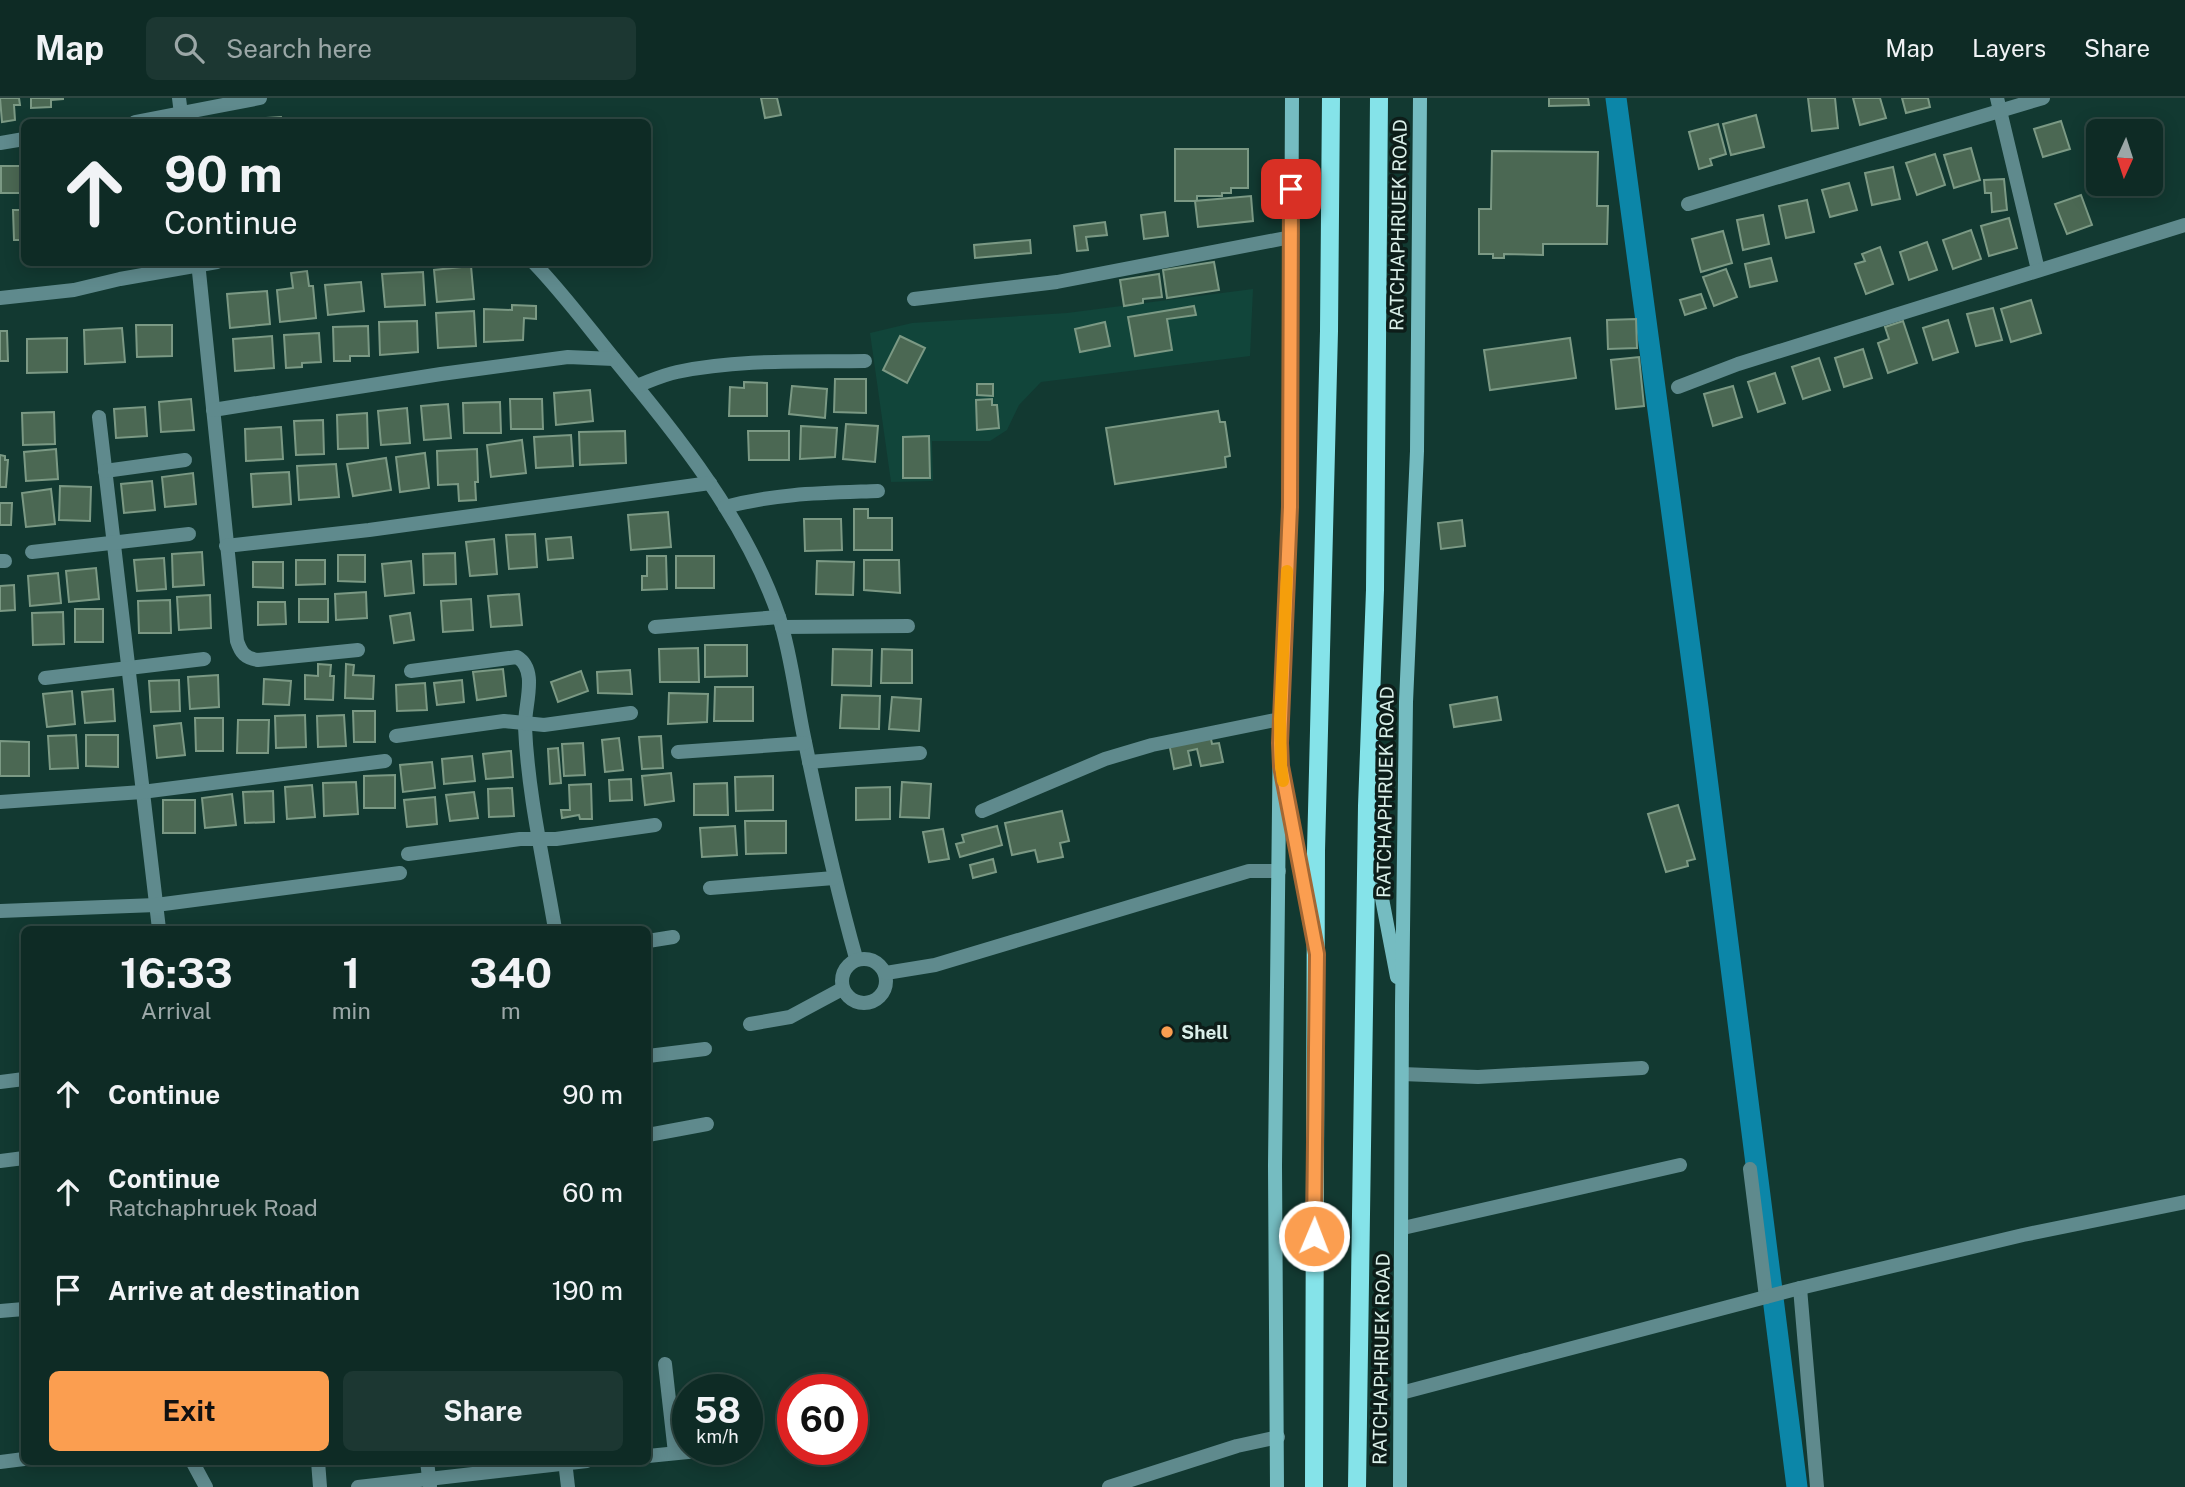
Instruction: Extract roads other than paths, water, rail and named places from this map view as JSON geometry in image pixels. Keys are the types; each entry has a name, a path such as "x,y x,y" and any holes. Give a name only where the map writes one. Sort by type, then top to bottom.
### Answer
{"main road":[{"path":"1278,1487 1275,1166 1280,719 1290,507 1292,98"},
{"path":"1314,1487 1316,851 1329,331 1331,98"},
{"name":"RATCHAPHRUEK ROAD","path":"1357,1487 1367,806 1375,590 1379,98"},
{"name":"RATCHAPHRUEK ROAD","path":"1401,1487 1406,702 1417,451 1420,98"},
{"path":"1281,766 1317,954"},
{"path":"1367,806 1402,1006"}],"street":[{"path":"148,119 260,98"},
{"path":"1688,204 1998,105 2043,98"},
{"path":"1998,105 2038,270"},
{"path":"0,142 21,139"},
{"path":"1678,387 1738,364 2185,225"},
{"path":"914,299 1057,282 1291,237"},
{"path":"0,298 74,290 188,266"},
{"path":"198,266 226,546 237,641 241,651 248,658 258,660 359,650"},
{"path":"537,266 636,386 710,483 739,529 765,580 780,622 834,878 856,958"},
{"path":"213,410 556,359 614,359"},
{"path":"636,386 675,373 711,367 865,360"},
{"path":"99,417 159,926"},
{"path":"104,471 185,460"},
{"path":"226,546 369,530 710,483"},
{"path":"725,507 764,497 878,491"},
{"path":"32,552 189,534"},
{"path":"655,627 780,622 908,626"},
{"path":"411,671 517,657 528,669 525,723 528,766 554,926"},
{"path":"45,678 204,659"},
{"path":"396,736 504,721 544,725 631,713"},
{"path":"982,811 1128,752 1164,742 1280,719"},
{"path":"678,752 805,743"},
{"path":"809,762 920,753"},
{"path":"0,802 142,792 385,761"},
{"path":"408,854 655,825"},
{"path":"886,973 935,965 1249,870 1279,871"},
{"path":"0,911 156,905 400,873"},
{"path":"710,888 834,878"},
{"path":"651,941 673,937"},
{"path":"856,958 874,960 886,973 885,990 872,1002 854,1002 842,989 843,970 856,958"},
{"path":"750,1024 790,1017 842,989"},
{"path":"651,1056 705,1049"},
{"path":"1402,1074 1478,1077 1642,1069"},
{"path":"0,1082 21,1079"},
{"path":"651,1134 707,1124"},
{"path":"0,1161 21,1158"},
{"path":"1403,1228 1680,1165"},
{"path":"1750,1169 1766,1297"},
{"path":"1401,1393 1798,1288 2023,1235 2185,1202"},
{"path":"1798,1288 1817,1487"},
{"path":"0,1311 21,1309"},
{"path":"665,1364 672,1426"},
{"path":"1109,1487 1237,1446 1278,1437"},
{"path":"651,1456 672,1453"},
{"path":"0,1461 21,1459"},
{"path":"194,1465 205,1487"},
{"path":"318,1465 320,1487"},
{"path":"428,1465 430,1483"},
{"path":"359,1487 430,1483 546,1465"},
{"path":"565,1465 568,1487"}],"waterway":[{"path":"1616,98 1698,707 1797,1487"}],"place":[{"name":"Shell","path":"1167,1032"}]}
